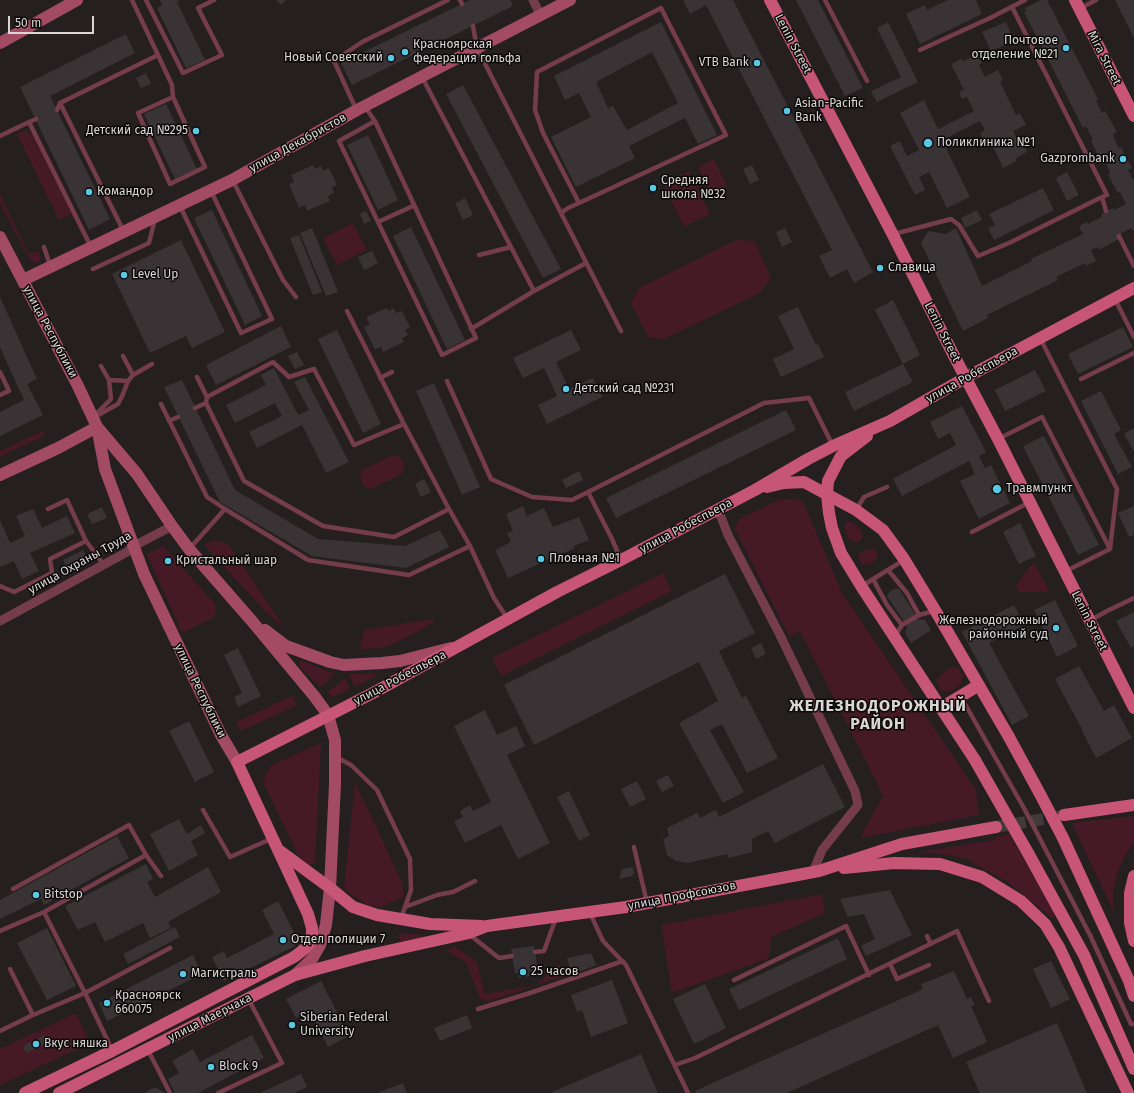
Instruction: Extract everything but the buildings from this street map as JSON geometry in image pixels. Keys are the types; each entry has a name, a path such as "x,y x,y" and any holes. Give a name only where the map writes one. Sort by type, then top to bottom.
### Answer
{"main road":[{"path":"0,43 77,0"},
{"name":"улица Декабристов","path":"23,280 211,191 361,108 570,0"},
{"name":"Lenin Street","path":"770,0 893,235 1090,621 1131,694 1134,708"},
{"name":"Mira Street","path":"1077,4 1134,116"},
{"name":"улица Республики","path":"0,237 78,386 95,423 105,469 144,574 221,735 237,762 308,914 312,934 309,944 305,948"},
{"name":"улица Робеспьера","path":"237,762 373,693 557,592 755,490 808,459 833,446 890,421 965,378 1134,288"},
{"path":"890,421 861,440 841,456 828,480 828,513 832,528 842,552 861,586 975,760 1035,866 1084,955 1134,1069"},
{"path":"0,475 58,448 95,423"},
{"name":"улица Республики","path":"95,423 137,474 189,549 251,620 315,697 328,715"},
{"path":"755,490 784,483 804,482 856,510 883,530 904,559 935,610 1009,737 1040,794 1063,838 1129,981 1134,996"},
{"path":"251,620 286,646 330,662 344,665 400,661 458,647"},
{"path":"941,708 979,685"},
{"path":"295,975 312,959 320,945 326,925 330,888 336,784 335,740 328,715"},
{"path":"1064,815 1134,805"},
{"name":"улица Профсоюзов","path":"365,956 469,934 487,926 626,907 816,872 902,844 996,827"},
{"path":"279,851 330,888 353,907 401,920 430,924 487,926"},
{"path":"816,872 894,863 940,864 982,877 1022,901 1045,924 1059,947 1128,1093"},
{"path":"1134,876 1130,893 1130,922 1134,942"},
{"name":"улица Маерчака","path":"25,1093 112,1051 294,957 305,948"},
{"name":"улица Маерчака","path":"59,1093 295,975 365,956"}],"street":[{"path":"533,0 541,16"},
{"path":"718,509 728,535 780,635 855,791 858,805 822,850 816,872"},
{"name":"улица Охраны Труда","path":"0,621 104,565 127,552 134,546 172,526"}],"lane":[{"path":"132,0 172,85 173,97 205,168 170,184 138,113 173,97"},
{"path":"146,0 183,73 222,55 198,8 214,0"},
{"path":"375,121 339,141 442,355 476,338 413,206 375,121 361,108 334,61 362,42 448,0"},
{"path":"825,0 867,81"},
{"path":"920,50 990,18 1025,0"},
{"path":"1077,4 1096,0"},
{"path":"893,235 951,219 959,225 978,256 1009,243 1107,195 1012,7"},
{"path":"561,213 579,203 726,135 661,8 537,72 535,110 543,133 579,203"},
{"path":"473,26 477,48 621,331"},
{"path":"57,110 60,103 158,55"},
{"path":"422,77 534,291"},
{"path":"60,103 124,232"},
{"path":"0,136 36,119"},
{"path":"29,122 91,247"},
{"path":"232,180 283,280 296,297"},
{"path":"180,206 241,333 272,319 211,191"},
{"path":"1102,197 1106,211"},
{"path":"378,222 413,206"},
{"path":"93,269 149,243 155,217"},
{"path":"1119,236 1134,266"},
{"path":"44,246 51,267"},
{"path":"479,255 511,247"},
{"path":"471,329 534,291 586,263"},
{"path":"1114,298 1134,337"},
{"path":"347,311 404,424 470,546 494,598 508,620"},
{"path":"1040,338 1117,489 1110,549"},
{"path":"1081,379 1134,353"},
{"path":"122,356 133,375"},
{"path":"206,396 273,362 289,377 314,369 354,445 404,424"},
{"path":"95,423 118,404 128,381 133,375 152,364"},
{"path":"95,423 111,399 109,380 101,366"},
{"path":"0,372 9,391 0,395"},
{"path":"380,378 392,372"},
{"path":"197,377 206,396 206,403 244,480 323,526 394,537 449,509"},
{"path":"109,380 128,381"},
{"path":"447,381 491,479 532,497 572,500 764,403 809,398 833,446"},
{"path":"195,408 206,403"},
{"path":"162,404 169,421 208,497 308,560 409,575 470,546"},
{"path":"169,421 178,417"},
{"path":"998,439 1042,417 1110,549"},
{"path":"856,510 864,497 887,487"},
{"path":"588,492 621,560"},
{"path":"48,509 67,500 86,541 104,565"},
{"path":"972,532 1030,502"},
{"path":"189,549 225,509"},
{"path":"0,586 14,592 52,573 50,559 86,541"},
{"path":"1064,571 1110,549"},
{"path":"861,586 904,559"},
{"path":"888,570 907,593 919,615"},
{"path":"873,579 902,625"},
{"path":"1090,621 1134,598"},
{"path":"895,638 902,625 919,615 935,610"},
{"path":"960,696 1025,810 1090,935 1131,1024 1134,1024"},
{"path":"335,757 351,765 377,790 410,859 411,890 401,920"},
{"path":"203,810 230,857 272,838"},
{"path":"13,889 129,825 146,855 162,876"},
{"path":"634,847 647,903"},
{"path":"0,931 44,912 146,855"},
{"path":"405,907 437,895 453,892 475,881"},
{"path":"44,912 85,993 112,1051"},
{"path":"590,912 603,941 626,965 688,1093"},
{"path":"535,952 544,951 556,917"},
{"path":"734,980 846,926 869,974"},
{"path":"675,1065 695,1058 957,931 989,1001"},
{"path":"469,934 499,958 512,956"},
{"path":"927,936 931,944"},
{"path":"0,1031 85,993 170,948"},
{"path":"478,1008 530,993 623,961"},
{"path":"890,964 897,979 930,965"},
{"path":"10,968 33,1015"},
{"path":"218,1093 282,1063 248,998"},
{"path":"148,1049 170,1093"}],"shaded area":[{"path":"28,131 36,139 72,214 59,220 17,134"},
{"path":"714,159 727,186 711,194 698,167"},
{"path":"689,171 710,214 684,227 663,183"},
{"path":"0,194 29,254 38,251 41,256 40,260 36,263 30,260 0,203"},
{"path":"353,223 367,250 337,265 323,238"},
{"path":"736,240 755,241 771,278 760,293 664,339 648,337 631,303 639,288"},
{"path":"45,430 43,437 0,456 0,451"},
{"path":"393,455 399,457 403,461 405,466 402,474 372,488 368,489 363,485 360,475 361,471"},
{"path":"788,499 802,501 842,593 976,790 979,815 860,838 883,795 800,631 789,636 735,529 739,519 779,500"},
{"path":"849,521 862,531 862,538 859,542 853,542 848,538 845,523"},
{"path":"215,540 229,545 286,630 263,609 204,545"},
{"path":"163,546 215,604 216,613 214,617 182,633 147,554"},
{"path":"873,548 877,551 877,557 874,562 864,565 860,562 858,556 861,552"},
{"path":"1034,562 1050,592 1019,592 1016,585"},
{"path":"663,573 672,591 501,676 492,658"},
{"path":"433,619 435,622 383,648 360,649 364,630"},
{"path":"300,660 335,674 320,687 300,667"},
{"path":"957,667 963,674 961,683 954,690 947,692 941,690 936,681 950,668"},
{"path":"374,673 377,675 355,687 349,674"},
{"path":"345,678 350,689 333,697 327,693"},
{"path":"292,696 297,705 241,731 236,722"},
{"path":"321,743 315,863 308,865 298,855 265,786 264,780 266,773 272,765"},
{"path":"355,782 402,882 403,897 381,907 367,905 344,889"},
{"path":"1134,816 1134,844 1127,852 1117,874 1113,893 1114,913 1072,823"},
{"path":"1009,834 1056,915 1052,918 1009,883 965,858 918,852 994,840 998,836"},
{"path":"822,894 825,913 771,937 769,958 672,993 661,925"},
{"path":"399,933 422,935 424,938 400,942"},
{"path":"454,946 477,962 485,994 537,985 489,1001 480,999 466,962 447,951"},
{"path":"556,965 560,966 561,977 537,985"},
{"path":"76,1013 90,1043 0,1085 0,1049"}],"tunnel":[{"path":"996,827 1062,816"}],"place":[{"name":"Почтовое отделение №21","path":"1066,48"},
{"name":"Красноярская федерация гольфа","path":"405,52"},
{"name":"Новый Советский","path":"391,58"},
{"name":"VTB Bank","path":"757,63"},
{"name":"Asian-Pacific Bank","path":"787,111"},
{"name":"Детский сад №295","path":"196,131"},
{"name":"Поликлиника №1","path":"928,143"},
{"name":"Gazprombank","path":"1123,159"},
{"name":"Средняя школа №32","path":"653,188"},
{"name":"Командор","path":"89,192"},
{"name":"Славица","path":"880,268"},
{"name":"Level Up","path":"124,275"},
{"name":"Детский сад №231","path":"566,389"},
{"name":"Травмпункт","path":"997,489"},
{"name":"Пловная №1","path":"541,559"},
{"name":"Кристальный шар","path":"168,561"},
{"name":"Железнодорожный районный суд","path":"1056,628"},
{"name":"Bitstop","path":"36,895"},
{"name":"Отдел полиции 7","path":"283,940"},
{"name":"25 часов","path":"523,972"},
{"name":"Магистраль","path":"183,974"},
{"name":"Красноярск 660075","path":"107,1003"},
{"name":"Siberian Federal University","path":"292,1025"},
{"name":"Вкус няшка","path":"36,1044"},
{"name":"Block 9","path":"211,1067"}],"district":[{"name":"ЖЕЛЕЗНОДОРОЖНЫЙ РАЙОН","path":"878,716"}]}
